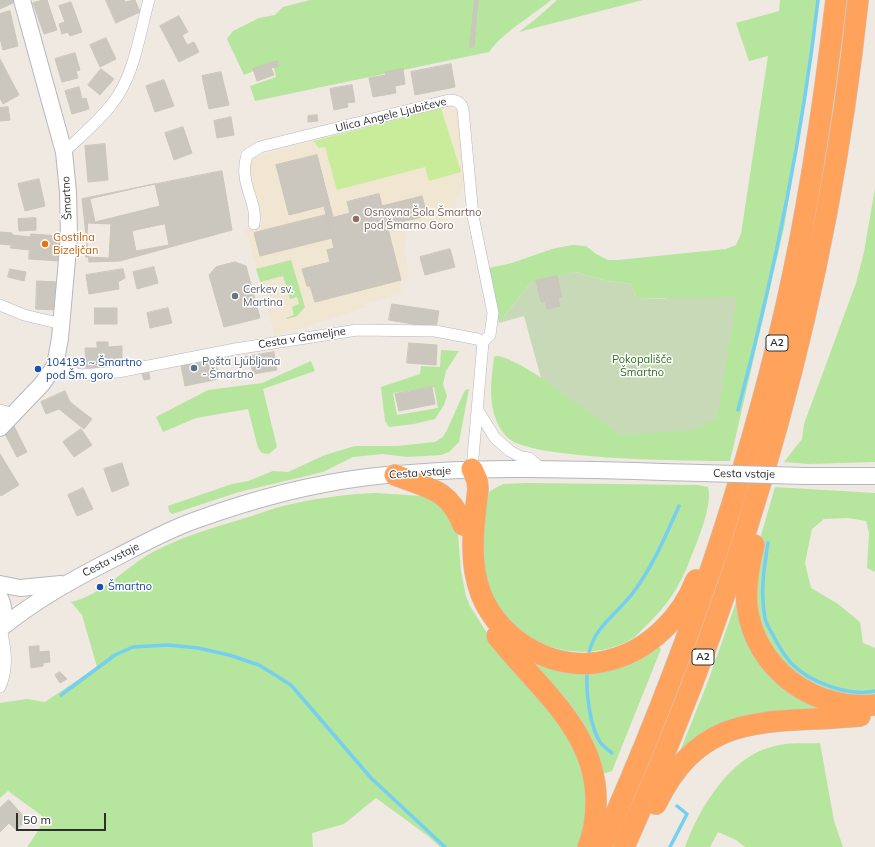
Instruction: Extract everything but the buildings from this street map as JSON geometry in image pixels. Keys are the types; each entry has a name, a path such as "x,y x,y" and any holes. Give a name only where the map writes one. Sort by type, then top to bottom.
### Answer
{"highway":[{"name":"A2","path":"600,847 652,730 676,668 721,540 761,404 788,298 818,142 836,0"},
{"name":"A2","path":"624,847 691,691 724,599 768,462 804,324 827,213 844,116 858,0"},
{"path":"768,462 766,504 751,557 747,586 747,604 750,620 759,646 782,676 812,694 824,700 847,706 875,705"},
{"path":"472,470 477,480 478,489 473,535 474,563 476,578 481,595 493,616 512,637 529,649 548,657 569,662 601,662 619,657 642,645 658,633 679,613 688,599 703,561 721,540"},
{"path":"472,470 464,489 463,525 465,573 474,602 504,644 561,709 577,734 587,754 593,775 596,799 595,822 588,847"},
{"path":"395,475 431,488 443,495 457,510 463,525"},
{"path":"633,847 639,840 665,788 679,766 695,750 714,738 746,726 772,720 875,714"}],"street":[{"name":"Šmartno","path":"0,428 6,412 42,384 54,367 62,324 69,237 68,192 64,152 22,0"},
{"path":"64,152 112,105 122,88 129,73 149,0"},
{"name":"Ulica Angele Ljubičeve","path":"254,224 255,216 244,179 244,167 247,155 260,148 450,100 457,101 464,109 473,216 493,313 490,335 483,342"},
{"path":"0,304 24,315 62,324"},
{"name":"Cesta v Gameljne","path":"54,367 82,375 118,372 235,349 357,330 435,331 477,339 483,342"},
{"path":"472,470 483,342"},
{"path":"478,411 495,438 521,457 529,458 543,470"},
{"name":"Cesta vstaje","path":"0,628 64,584 142,544 195,520 284,494 330,483 395,475 472,470 875,476"},
{"path":"0,584 20,588 64,584"},
{"path":"0,598 3,604 4,616 0,628 6,657 5,676 0,687"}],"shaded area":[{"name":"Osnovna Šola Šmartno pod Šmarno Goro","path":"449,106 458,113 464,184 455,202 456,217 406,232 404,248 409,273 407,278 401,280 402,294 366,303 367,307 275,336 246,230 265,221 260,216 248,170 249,164 253,158"}],"green space":[{"path":"310,0 551,0 502,37 489,52 255,101 250,86 276,77 273,63 244,75 227,39 233,31 259,18 275,15 283,7"},
{"path":"557,0 643,0 519,32"},
{"path":"780,0 818,0 803,110 784,228 730,461 649,460 578,455 547,451 523,445 508,438 496,420 493,411 491,390 495,356 504,357 529,370 591,412 666,298 637,299 631,284 607,281 575,272 531,282 499,323 489,268 512,263 552,249 572,245 586,246 596,254 608,260 618,260 726,249 736,245 741,234 768,56 749,61 736,23 779,11"},
{"path":"441,108 461,172 429,181 425,167 337,190 325,147 319,148 313,141"},
{"path":"875,188 875,462 809,464 784,462 802,439 804,424 856,283 864,252"},
{"path":"291,260 305,307 297,316 287,319 286,318 294,315 292,307 299,304 297,297 290,299 283,276 260,282 256,269"},
{"name":"Pokopališče Šmartno","path":"575,272 607,281 631,284 637,299 737,297 717,418 694,430 621,435 541,378 524,316 499,323 531,282 543,278"},
{"path":"441,350 459,351 446,371 443,384 447,396 444,405 435,419 414,424 389,427 385,421 381,387 420,374 421,366 440,367","holes":["434,387 438,408 397,415 393,393"]},
{"path":"311,361 315,371 263,389 277,447 269,454 262,453 258,448 248,409 196,418 163,432 156,417 208,390 262,383"},
{"path":"469,389 459,442 449,452 441,455 407,457 383,454 353,457 323,472 239,492 172,514 169,511 168,506 232,484 248,481 273,471 288,472 325,455 355,446 397,446 435,442 443,437 465,390"},
{"path":"503,484 697,485 708,487 709,494 707,512 683,577 667,603 632,639 614,647 596,651 577,652 559,649 541,643 525,634 510,622 497,607 491,595 486,575 480,530 481,515 490,491"},
{"path":"775,487 875,493 875,572 867,568 869,533 866,521 848,518 824,519 812,529 805,563 811,588 838,604 860,622 863,643 875,648 875,699 847,700 783,669 757,624 756,553"},
{"path":"376,493 422,496 437,504 457,523 461,571 466,596 470,606 485,630 577,742 591,803 581,847 440,847 428,836 376,798 344,824 312,833 313,847 27,847 40,828 41,815 8,791 0,798 0,703 27,699 45,702 97,667 82,615 71,602 83,598 104,587 153,552 197,533 291,504 315,499"},
{"path":"740,591 745,623 831,709 678,756 707,684"},
{"path":"657,645 661,649 612,771 603,773 527,654 548,663"},
{"path":"820,743 834,821 843,847 745,847 736,840 718,832 710,847 685,847 691,832 708,800 719,785 744,760 759,751 775,746"}],"waterway":[{"path":"738,410 763,309 786,206 804,104 818,0"},
{"path":"589,653 596,635 629,598 642,580 659,549 679,506"},
{"path":"768,543 763,590 765,618 768,627 786,657 799,670 819,682 853,692 875,691"},
{"path":"61,695 115,655 133,647 168,645 198,648 229,655 259,665 291,685 371,778 445,847"},
{"path":"587,675 587,691 591,719 600,742 612,753"},
{"path":"670,847 687,814 677,806"}],"place":[{"name":"Osnovna Šola Šmartno pod Šmarno Goro","path":"356,219"},
{"name":"Gostilna Bizeljčan","path":"45,244"},
{"name":"Cerkev sv. Martina","path":"235,296"},
{"name":"Pošta Ljubljana - Šmartno","path":"194,368"},
{"name":"104193 ~ Šmartno pod Šm. goro","path":"38,369"},
{"name":"Šmartno","path":"100,587"}]}
